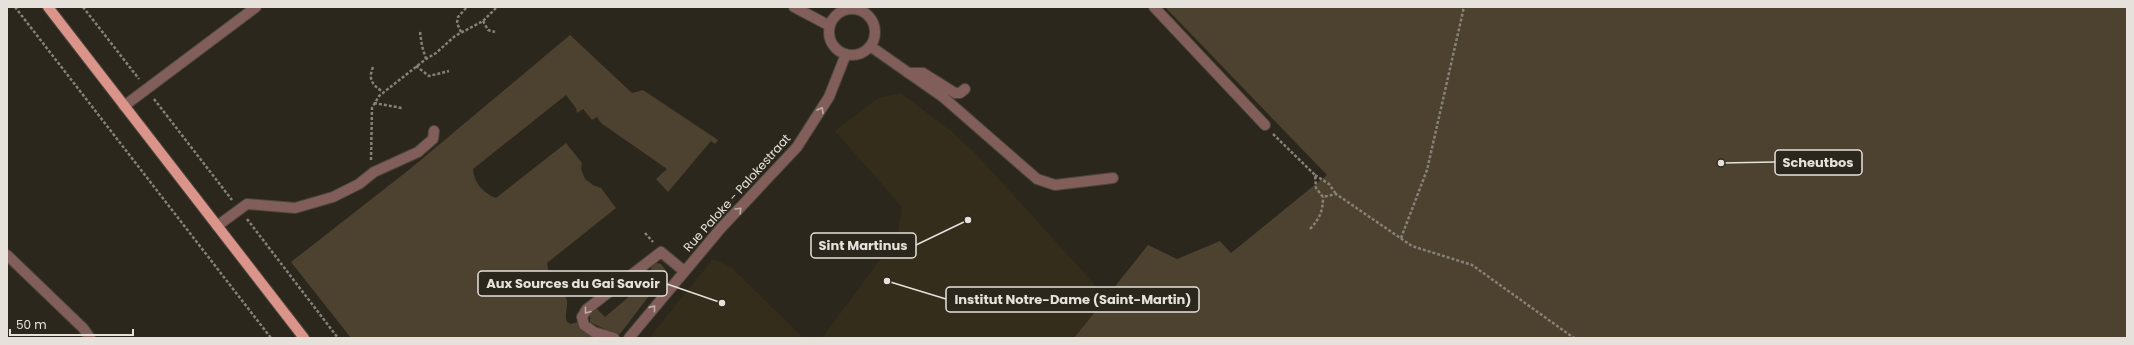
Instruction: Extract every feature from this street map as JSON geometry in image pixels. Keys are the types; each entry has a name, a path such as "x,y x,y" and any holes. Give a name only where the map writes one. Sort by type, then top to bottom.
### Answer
{"main road":[{"path":"48,7 304,338"}],"street":[{"path":"124,106 256,7"},
{"path":"794,7 830,26"},
{"path":"1154,7 1265,125"},
{"path":"855,8 865,14 873,23 875,31 870,46 863,52 855,55 846,54 834,46 830,40 830,26 839,13 855,8"},
{"path":"870,46 943,97 1037,179 1055,185 1113,178"},
{"name":"Rue Paloke - Palokestraat","path":"628,338 684,271 797,147 829,97 846,54"},
{"path":"908,73 923,73 955,93 960,93 965,90"},
{"path":"217,226 247,204 296,208 333,197 359,184 374,172 418,152 434,139 434,131"},
{"path":"614,338 594,332 584,325 582,317 587,309 661,252 684,271"},
{"path":"7,255 83,328 90,338"}],"path":[{"path":"15,7 271,338"},
{"path":"83,7 338,338"},
{"path":"461,32 457,23 458,17 467,7"},
{"path":"374,172 371,160 372,108 374,103 383,92 416,66 436,53 461,32 473,28 483,21 497,7"},
{"path":"1401,238 1427,170 1464,7"},
{"path":"483,21 488,30 495,32"},
{"path":"420,32 426,59"},
{"path":"373,66 370,74 370,81 375,87 383,92"},
{"path":"416,66 430,76 449,71"},
{"path":"374,103 402,108"},
{"path":"1265,125 1315,175 1329,184 1336,194 1412,246 1472,265 1574,338"},
{"path":"1310,230 1320,219 1323,210 1324,196 1316,188 1315,175"},
{"path":"1324,196 1336,194"}],"shaded area":[{"path":"1165,7 2127,7 2127,338 1074,338 1148,245 1177,259 1220,241 1231,253 1327,175"},
{"path":"570,35 632,93 643,90 718,140 715,144 711,141 668,192 656,179 667,169 601,123 597,117 592,120 583,109 577,113 576,108 566,95 473,169 475,179 480,187 496,198 566,143 582,163 581,169 585,179 593,185 601,188 616,208 547,263 553,280 565,294 567,300 567,322 571,324 578,322 583,330 603,338 351,338 291,262 410,169"},
{"path":"901,93 952,132 976,154 1106,297 1074,338 822,338 880,260 898,233 902,207 835,131 878,98"},
{"path":"713,259 731,267 803,338 649,338"},
{"path":"657,263 661,264 667,272 620,334 617,335 590,322 590,313 596,308 605,317 652,277 651,266"}],"place":[{"name":"Scheutbos","path":"1721,163"},
{"name":"Sint Martinus","path":"968,220"},
{"name":"Institut Notre-Dame (Saint-Martin)","path":"887,281"},
{"name":"Aux Sources du Gai Savoir","path":"722,303"}]}
